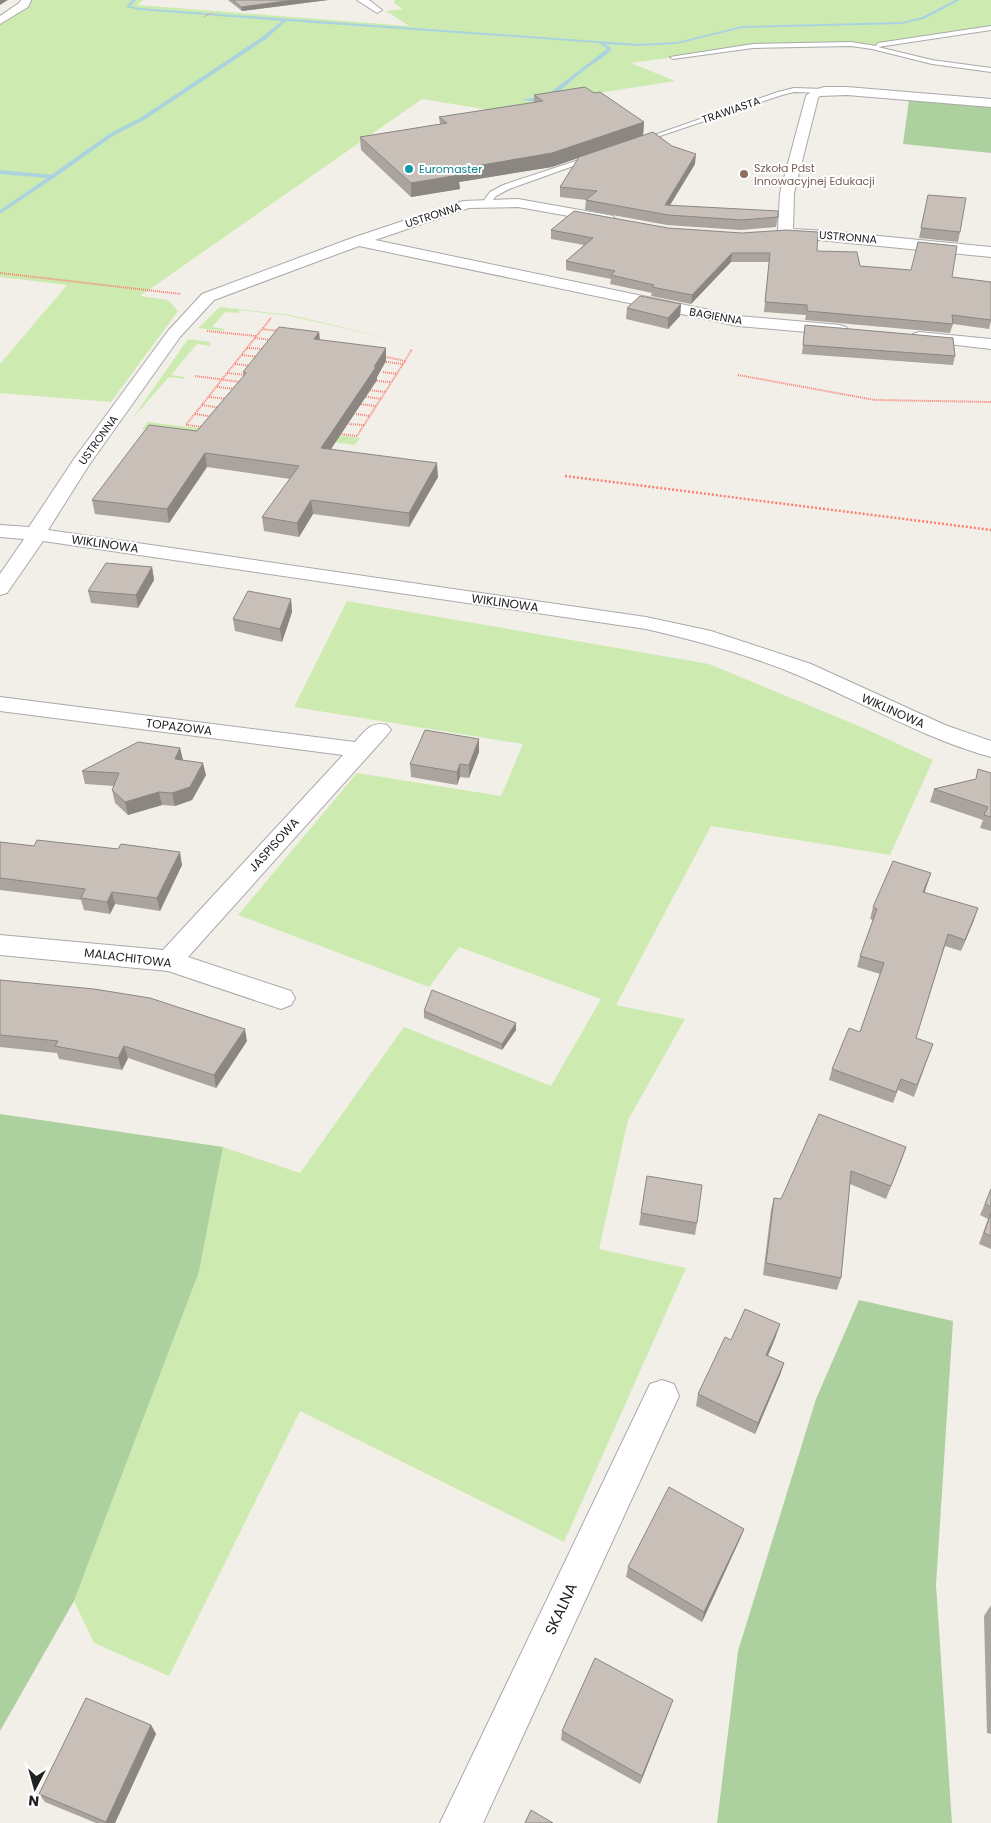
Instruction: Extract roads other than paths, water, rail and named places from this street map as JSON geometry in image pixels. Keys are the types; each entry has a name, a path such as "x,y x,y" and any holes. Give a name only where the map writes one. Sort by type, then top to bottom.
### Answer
{"street":[{"path":"0,21 24,5 26,0"},
{"path":"362,0 377,10"},
{"path":"785,233 787,193 812,96 824,91"},
{"name":"TRAWIASTA","path":"824,91 991,103"},
{"name":"USTRONNA","path":"36,534 40,524 76,471 174,334 208,297 449,209 486,203 536,205 620,222"},
{"name":"USTRONNA","path":"768,234 828,235 991,252"},
{"name":"BAGIENNA","path":"357,241 738,321 855,332"},
{"path":"904,336 991,344"},
{"name":"WIKLINOWA","path":"0,531 36,534 646,623 703,636 803,669 937,730 991,749"},
{"path":"0,589 34,542 36,534"},
{"name":"TOPAZOWA","path":"0,704 359,750"},
{"name":"JASPISOWA","path":"169,961 379,730"},
{"name":"MALACHITOWA","path":"0,945 169,961 281,998"},
{"name":"SKALNA","path":"461,1823 662,1396"}],"lane":[{"path":"872,47 991,28"},
{"path":"673,57 753,46 829,44 872,47 914,59 991,70"},
{"path":"704,52 713,58"},
{"name":"TRAWIASTA","path":"629,145 780,93 794,90 824,91"},
{"path":"486,203 493,194 506,187 601,155"}],"waterway":[{"path":"134,0 127,6 139,9 285,20"},
{"path":"285,20 639,45 677,43 742,27 902,23 923,18 958,0"},
{"path":"52,177 111,135 142,119 264,38 285,20"},
{"path":"524,99 542,98 557,91 610,49 601,43"},
{"path":"0,172 52,177"},
{"path":"0,212 52,177"}],"place":[{"name":"Euromaster","path":"409,169"},
{"name":"Szkoła Pdst Innowacyjnej Edukacji","path":"744,174"}]}
